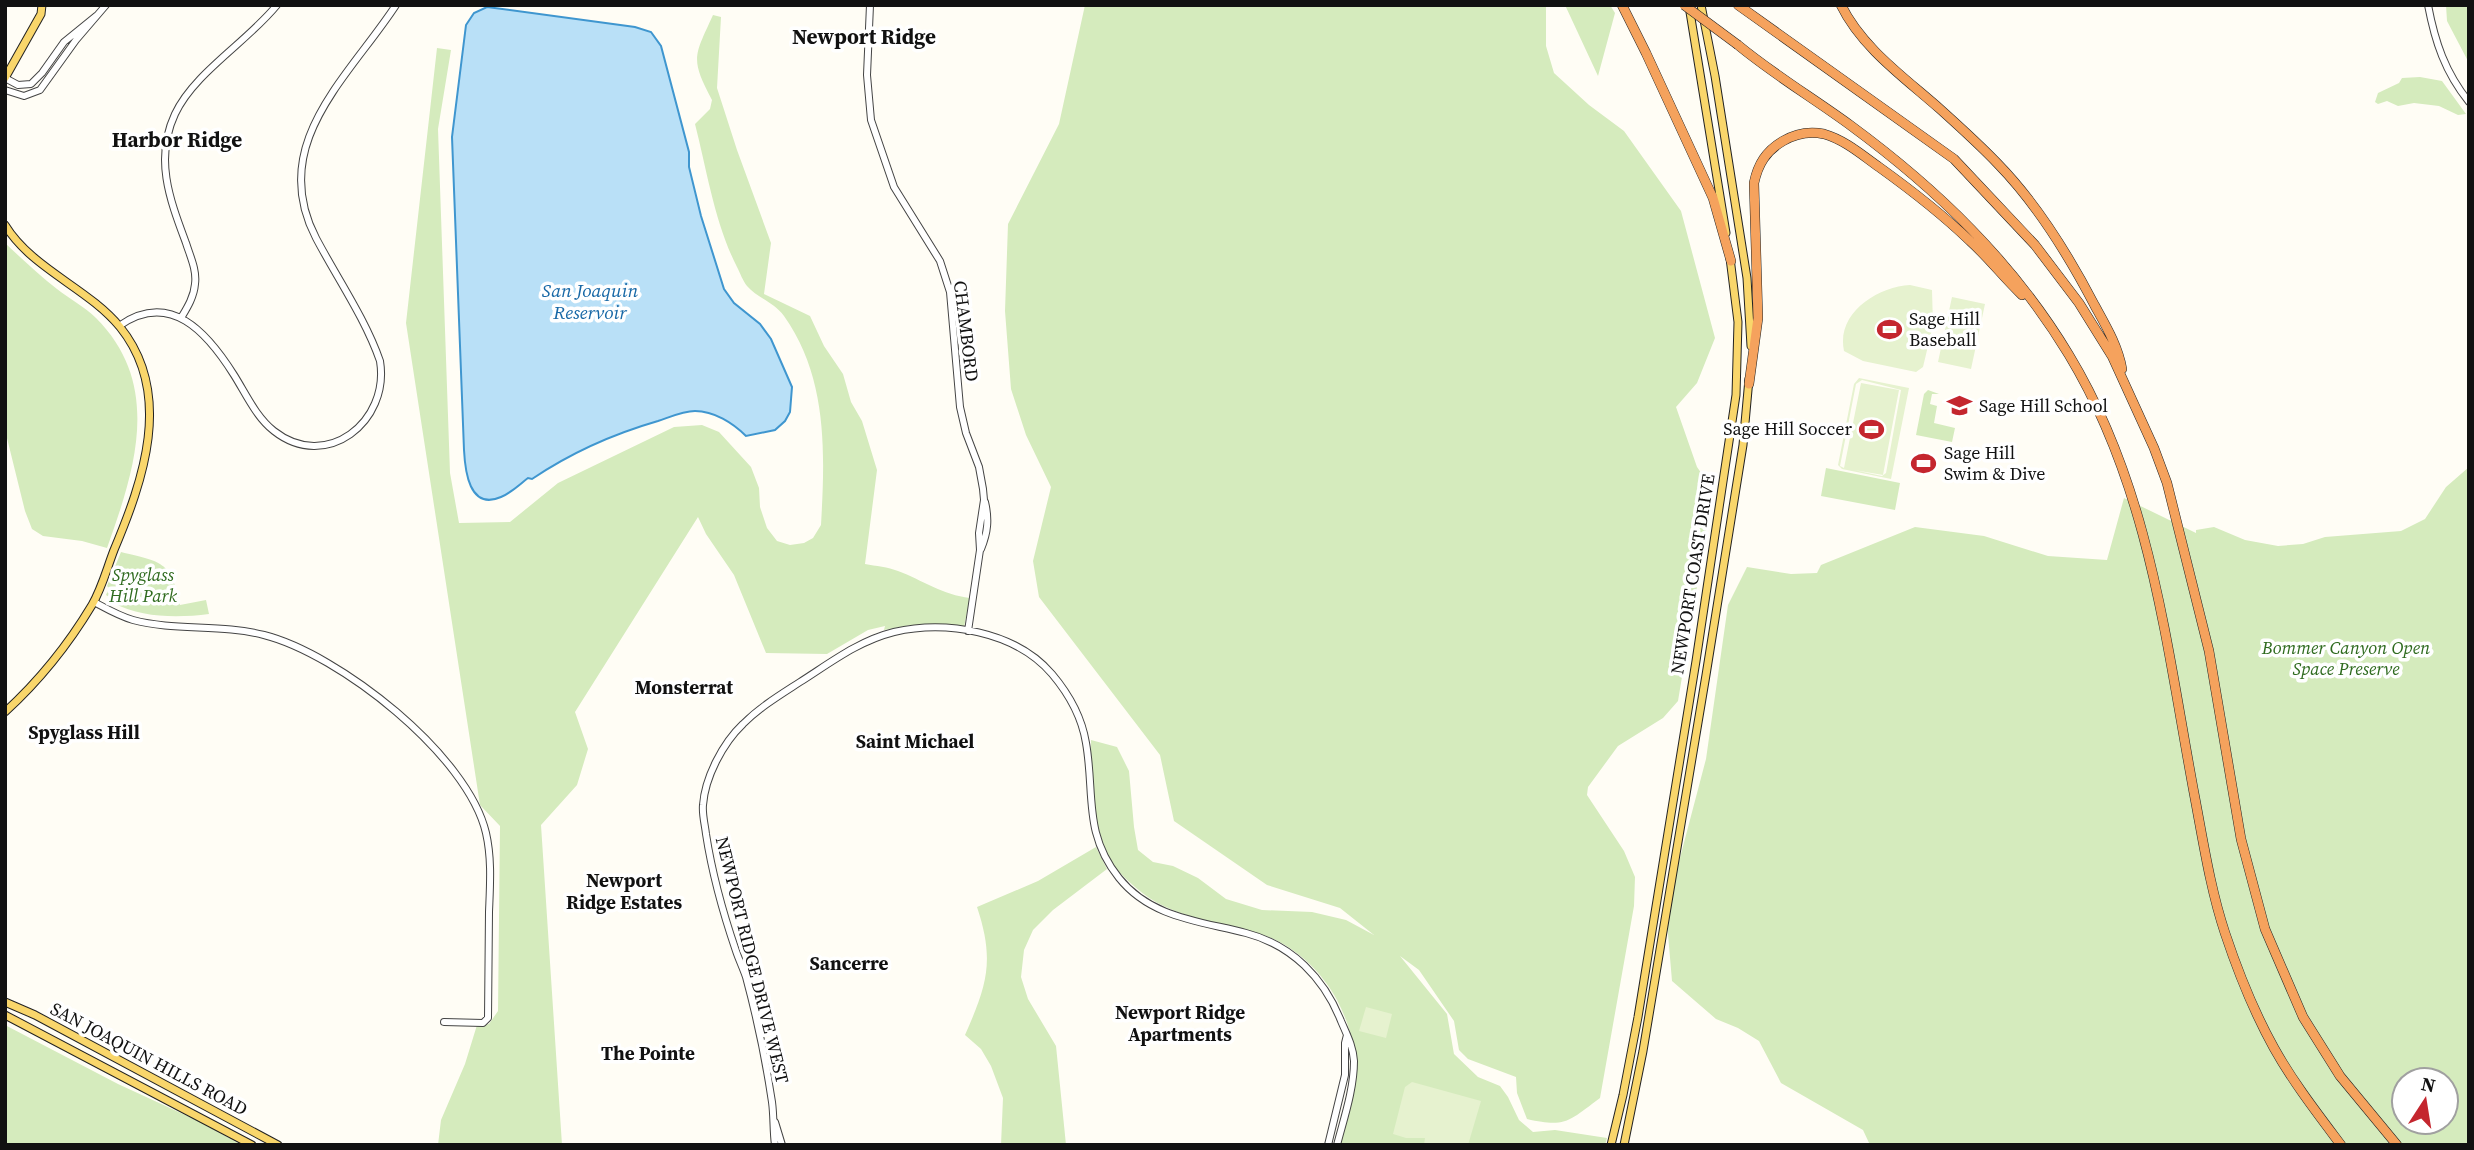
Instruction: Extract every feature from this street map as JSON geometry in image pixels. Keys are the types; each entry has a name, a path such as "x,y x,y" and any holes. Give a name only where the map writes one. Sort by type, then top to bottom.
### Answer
{"highway":[{"path":"1622,5 1713,198 1731,261"},
{"path":"1687,5 1738,45 1851,125 1944,200 1990,247 2038,308 2070,357 2114,443 2143,528 2164,625 2208,866 2225,932 2251,1001 2274,1048 2305,1097 2341,1145"},
{"path":"1738,5 1954,159 2003,209 2057,274 2105,345 2124,381 2167,482 2209,651 2241,839 2265,929 2303,1017 2340,1076 2396,1145"},
{"path":"1841,5 1848,20 1868,44 2000,166 2038,213 2064,251 2105,324 2120,356 2124,381"},
{"path":"1749,384 1758,318 1754,183 1760,163 1767,153 1797,135 1814,133 1843,142 1922,197 2038,308"}],"main road":[{"path":"5,78 37,22 43,5"},
{"name":"NEWPORT COAST DRIVE","path":"1611,1145 1638,1017 1736,395 1738,322 1731,261 1687,5"},
{"name":"NEWPORT COAST DRIVE","path":"1624,1145 1641,1063 1706,676 1743,445 1749,384 1751,327 1747,278 1701,5"},
{"path":"5,225 35,257 87,296 119,326 130,341 146,380 150,405 150,429 145,458 128,517 94,602 56,660 5,712"},
{"name":"SAN JOAQUIN HILLS ROAD","path":"5,1002 278,1145"},
{"name":"SAN JOAQUIN HILLS ROAD","path":"5,1015 252,1145"}],"street":[{"path":"5,90 24,96 42,88 59,62 106,5"},
{"path":"181,318 193,296 196,281 193,263 166,185 165,148 171,124 181,102 192,87 248,36 277,5"},
{"path":"119,326 136,315 151,312 181,318 214,348 259,416 280,435 306,444 331,443 353,433 369,418 379,400 382,386 380,362 314,234 304,203 301,176 304,150 316,117 396,5"},
{"name":"CHAMBORD","path":"870,5 867,75 872,120 894,187 940,261 950,292 965,433 979,467 987,534 980,550 968,631"},
{"path":"2428,5 2441,56 2456,86 2469,102"},
{"path":"5,78 22,86 35,80 64,42 97,15"},
{"path":"35,80 42,88"},
{"path":"94,602 121,616 142,622 242,630 296,646 345,674 423,736 468,789 486,830 490,867 486,1021 444,1022"},
{"name":"NEWPORT RIDGE DRIVE WEST","path":"775,1145 766,1065 746,975 736,952 711,866 703,806 713,769 731,737 750,717 855,646 905,629 968,631"},
{"path":"968,631 992,636 1021,648 1050,671 1064,691 1077,712 1086,739 1089,803 1094,831 1108,861 1128,888 1145,901 1181,919 1261,938 1284,950 1319,979 1352,1042 1353,1078 1337,1145"},
{"path":"1328,1145 1345,1075 1347,1035"},
{"name":"NEWPORT RIDGE DRIVE WEST","path":"774,1120 782,1145"}],"green space":[{"path":"1085,5 1546,5 1546,46 1554,73 1589,105 1624,131 1681,211 1715,338 1697,383 1676,407 1697,467 1713,490 1678,701 1663,718 1618,746 1588,787 1587,795 1624,851 1635,877 1634,906 1600,1098 1566,1120 1550,1123 1527,1119 1517,1093 1516,1077 1468,1059 1459,1050 1454,1021 1419,970 1400,956 1447,1014 1454,1054 1478,1077 1500,1086 1519,1120 1533,1132 1555,1130 1607,1138 1605,1145 1340,1145 1353,1085 1353,1049 1344,1016 1323,979 1286,945 1263,935 1180,913 1149,898 1120,873 1106,849 1096,819 1091,740 1117,747 1129,771 1138,850 1153,862 1173,866 1198,878 1226,899 1262,910 1312,912 1346,920 1374,935 1340,908 1267,885 1174,821 1160,755 1039,597 1033,561 1051,487 1026,435 1011,389 1005,311 1008,224 1059,124"},
{"path":"1565,5 1610,5 1615,13 1598,76"},
{"path":"2446,5 2469,5 2469,63 2447,21"},
{"path":"713,15 721,17 717,88 771,243 764,294 810,316 824,346 843,374 851,402 862,421 877,470 865,564 894,570 942,591 970,598 964,627 911,625 884,630 885,626 868,630 827,654 766,653 734,575 706,534 698,517 575,712 588,749 577,785 541,825 562,1145 438,1145 441,1120 465,1064 477,1025 489,1024 498,1011 500,826 480,805 406,323 437,48 451,50 438,129 450,473 459,523 510,522 558,483 674,427 702,425 719,432 751,467 759,488 760,507 767,528 777,541 790,545 804,543 813,538 821,525 823,444 816,390 798,340 780,311 746,284 729,250 717,215 695,124 710,109 712,100 700,75 697,57"},
{"path":"2420,77 2442,81 2466,114 2458,115 2439,106 2414,103 2398,106 2387,101 2378,104 2375,102 2378,93 2399,83 2402,78"},
{"path":"5,243 50,284 96,318 117,344 130,371 136,400 137,429 127,489 107,548 82,541 43,536 32,529 25,511 5,430"},
{"name":"Sage Hill Baseball","path":"1910,285 1932,290 1933,325 1923,367 1916,372 1863,361 1844,351 1846,325 1862,304 1885,291"},
{"path":"1952,297 1985,304 1971,369 1938,362"},
{"name":"Sage Hill Soccer","path":"1859,378 1909,388 1891,479 1842,469 1838,465 1854,384","holes":["1862,380 1901,390 1886,473 1882,476 1854,470 1883,475 1899,390 1861,383 1844,468 1840,466 1856,384"]},
{"path":"1928,390 1939,394 1932,394 1930,404 1937,406 1934,423 1955,428 1952,442 1916,435 1924,394"},
{"name":"Bommer Canyon Open Space Preserve","path":"2469,467 2469,1145 1870,1145 1863,1130 1781,1083 1759,1041 1716,1019 1672,981 1666,911 1706,759 1728,605 1747,567 1791,574 1817,573 1821,565 1915,527 1984,536 2048,556 2107,560 2124,498 2196,533 2196,530 2214,527 2245,540 2278,546 2303,544 2325,537 2401,531 2425,519 2446,487"},
{"path":"1826,468 1900,483 1895,510 1821,496"},
{"name":"Spyglass Hill Park","path":"121,552 162,565 173,579 180,605 206,600 209,614 160,616 136,612 114,603 114,600 106,595 109,588 107,586"},
{"path":"1096,847 1107,869 1053,910 1033,930 1024,950 1021,977 1028,999 1056,1046 1066,1145 1001,1145 1003,1098 991,1066 981,1049 965,1035 979,1002 986,973 986,943 977,907 1038,881"},
{"path":"1366,1007 1392,1014 1386,1038 1359,1031"},
{"path":"5,1025 118,1084 196,1120 242,1145 5,1145"},
{"path":"1412,1082 1481,1101 1468,1145 1424,1145 1425,1138 1406,1138 1393,1134 1405,1087"}],"water":[{"name":"San Joaquin Reservoir","path":"487,7 635,27 651,32 661,46 689,152 689,167 701,216 724,289 734,303 760,324 771,339 792,387 790,412 775,430 746,436 716,415 686,412 593,445 532,479 528,478 501,497 490,500 475,494 468,477 464,450 452,137 466,25 474,13"}],"place":[{"name":"Sage Hill Baseball","path":"1889,329"},
{"name":"Sage Hill School","path":"1959,406"},
{"name":"Sage Hill Soccer","path":"1872,429"},
{"name":"Sage Hill Swim & Dive","path":"1924,463"}],"district":[{"name":"Newport Ridge","path":"864,37"},
{"name":"Harbor Ridge","path":"177,140"},
{"name":"Monsterrat","path":"684,687"},
{"name":"Spyglass Hill","path":"84,732"},
{"name":"Saint Michael","path":"915,741"},
{"name":"Newport Ridge Estates","path":"624,891"},
{"name":"Sancerre","path":"849,963"},
{"name":"Newport Ridge Apartments","path":"1180,1023"},
{"name":"The Pointe","path":"648,1053"}]}
